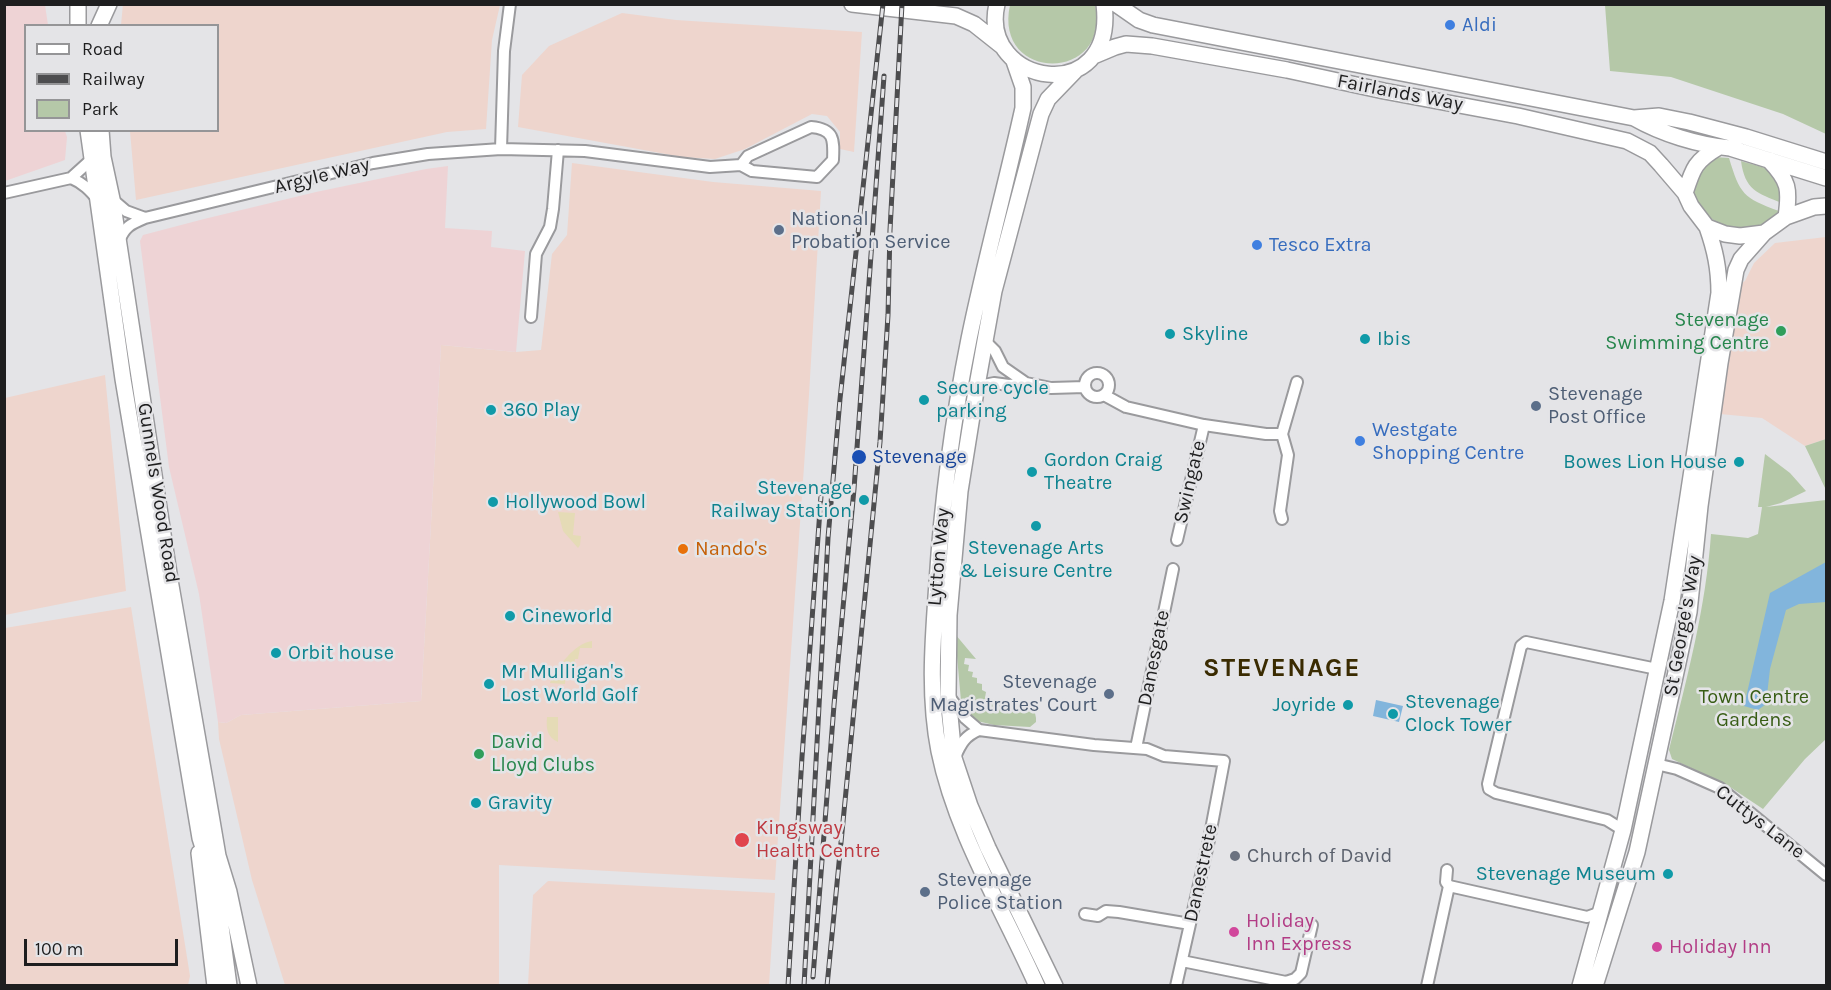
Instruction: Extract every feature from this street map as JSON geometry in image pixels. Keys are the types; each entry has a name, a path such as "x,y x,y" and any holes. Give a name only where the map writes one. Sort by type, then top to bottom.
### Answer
{"main road":[{"path":"78,4 78,24"},
{"path":"100,24 109,4"},
{"path":"852,4 956,16 974,24 1003,47 1014,61 1029,70 1046,75 1063,75 1075,71 1096,55 1105,24 1104,4"},
{"path":"998,4 996,21 1003,47"},
{"name":"Fairlands Way","path":"1116,4 1139,20 1153,24 1634,118 1659,116 1765,142 1827,162"},
{"name":"Fairlands Way","path":"1096,55 1114,46 1126,44 1152,46 1287,70 1627,141 1650,153 1685,193 1691,206 1707,227"},
{"name":"Lytton Way","path":"1014,61 1023,87 1023,108 970,337 956,416 945,494 931,665 934,714 946,779 965,832 1037,986"},
{"path":"1054,986 988,848 970,806 954,758 948,695 949,615 959,502 984,340 1002,261 1041,114 1048,99 1075,71"},
{"name":"Fairlands Way","path":"1634,118 1654,129 1730,148 1827,178"},
{"name":"Gunnels Wood Road","path":"88,132 92,159 119,242 170,580 218,856 230,892 249,986"},
{"name":"Gunnels Wood Road","path":"101,132 105,200 123,379 200,838 216,889 229,986"},
{"path":"1685,193 1691,174 1699,160 1719,147"},
{"path":"1768,159 1786,182 1789,192 1786,217"},
{"path":"1707,227 1740,236 1764,233 1786,217 1814,207 1827,206"},
{"name":"St George's Way","path":"1580,986 1623,830 1682,542 1719,293 1716,255 1707,227"},
{"name":"St George's Way","path":"1595,986 1627,887 1689,612 1700,506 1733,281 1741,259 1764,233"},
{"name":"Gunnels Wood Road","path":"200,838 199,856 215,986"},
{"name":"Gunnels Wood Road","path":"216,889 218,856"}],"street":[{"path":"501,149 504,51 510,4"},
{"name":"Argyle Way","path":"119,242 124,228 145,218 373,163 428,154 501,149 585,151 710,167 741,165 752,171 817,177 832,160 834,141 828,131 811,127 748,156 741,165"},
{"path":"531,317 536,254 550,227 558,150"},
{"path":"4,194 71,178 92,159"},
{"path":"71,178 79,181 105,200 145,218"},
{"path":"984,340 995,351 1003,367 1026,383"},
{"path":"1094,373 1104,374 1110,382 1107,392 1095,397 1090,395 1085,387 1087,378 1094,373"},
{"path":"1282,519 1280,511 1288,455 1282,434 1297,382"},
{"path":"976,391 984,385 994,383 1010,385 1026,383 1051,388 1085,387"},
{"name":"Swingate","path":"1104,395 1126,407 1204,425 1282,434"},
{"name":"Swingate","path":"1177,540 1204,425"},
{"name":"Danesgate","path":"1136,748 1173,569"},
{"path":"1623,830 1607,820 1496,793 1489,789 1488,784 1521,646 1526,642 1657,669"},
{"path":"948,695 965,718 979,730"},
{"path":"954,758 962,740 979,730 1094,745 1136,748"},
{"name":"Danestrete","path":"1136,748 1147,749 1164,756 1224,761 1209,840 1176,986"},
{"name":"Cuttys Lane","path":"1656,764 1677,769 1720,788 1826,873"},
{"path":"1427,986 1449,886 1446,882 1447,870"},
{"path":"1449,886 1587,917 1601,912"},
{"path":"1085,914 1098,916 1107,911 1119,912 1190,924"},
{"path":"1182,961 1286,982 1295,979 1301,973 1312,925"}],"shaded area":[{"path":"123,4 500,5 492,40 486,129 447,132 136,200 130,132 219,132 219,24 121,24"},
{"path":"4,5 45,5 48,24 24,24 24,132 65,132 65,160 5,181"},
{"path":"622,13 676,20 862,32 854,152 840,149 840,132 827,116 812,114 745,149 715,159 682,157 518,127 522,75 549,46"},
{"path":"572,163 713,182 821,191 775,880 499,865 499,985 285,985 252,880 219,739 218,722 226,723 241,715 421,701 441,345 516,352 541,350 552,254 567,235"},
{"path":"448,166 445,228 492,231 491,247 525,251 516,352 441,345 421,701 241,715 226,723 218,722 199,594 169,467 140,241 143,235 204,219 316,192"},
{"path":"1826,237 1826,439 1805,446 1762,418 1720,414 1738,285 1745,281 1754,263 1775,243"},
{"path":"105,375 126,591 5,615 5,398"},
{"path":"131,607 190,976 188,985 5,985 5,628"},
{"path":"548,881 775,893 769,985 528,985 533,895"}],"green space":[{"path":"1010,5 1095,5 1096,31 1086,49 1071,60 1052,64 1034,60 1018,49 1009,31"},
{"path":"1605,5 1826,5 1826,134 1783,114 1671,77 1610,71"},
{"path":"1715,157 1729,158 1736,180 1750,198 1779,211 1767,223 1751,228 1735,228 1719,223 1705,214 1696,202 1693,187 1697,171"},
{"path":"1741,161 1772,172 1782,203 1759,193 1749,184"},
{"path":"1826,439 1826,490 1805,446"},
{"name":"Town Centre Gardens","path":"1765,454 1790,473 1806,491 1781,503 1766,507 1826,500 1826,739 1805,759 1763,809 1727,785 1672,759 1669,750 1700,615 1711,534 1748,538 1758,534 1762,507 1758,507"},
{"path":"955,634 976,659 965,658 964,664 969,665 968,671 973,672 972,677 977,678 977,683 982,684 982,690 986,692 985,698 1016,708 1028,708 1035,713 1036,722 1030,727 994,725 977,721 969,716 961,701"}],"sand":[{"path":"558,512 575,513 573,535 581,536 578,548 563,531"},
{"path":"592,641 592,648 580,648 574,666 566,666 565,684 550,683 557,670 573,651"},
{"path":"547,717 558,717 558,742 548,732"}],"water":[{"path":"1826,562 1826,602 1799,604 1786,610 1770,669 1766,704 1758,710 1744,706 1770,593"},
{"path":"1376,700 1403,706 1399,722 1373,716"}],"railway":[{"path":"804,986 828,538 840,399 883,4"},
{"path":"827,986 880,442 902,4"},
{"path":"813,977 834,705 854,489 884,76"},
{"path":"788,986 821,496"}],"place":[{"name":"Aldi","path":"1450,25"},
{"name":"National Probation Service","path":"779,230"},
{"name":"Tesco Extra","path":"1257,245"},
{"name":"Stevenage Swimming Centre","path":"1781,331"},
{"name":"Skyline","path":"1170,334"},
{"name":"Ibis","path":"1365,339"},
{"name":"Secure cycle parking","path":"924,400"},
{"name":"Stevenage Post Office","path":"1536,406"},
{"name":"360 Play","path":"491,410"},
{"name":"Westgate Shopping Centre","path":"1360,441"},
{"name":"Stevenage","path":"859,457"},
{"name":"Bowes Lion House","path":"1739,462"},
{"name":"Gordon Craig Theatre","path":"1032,472"},
{"name":"Stevenage Railway Station","path":"864,500"},
{"name":"Hollywood Bowl","path":"493,502"},
{"name":"Stevenage Arts & Leisure Centre","path":"1036,526"},
{"name":"Nando's","path":"683,549"},
{"name":"Cineworld","path":"510,616"},
{"name":"Orbit house","path":"276,653"},
{"name":"Mr Mulligan's Lost World Golf","path":"489,684"},
{"name":"Stevenage Magistrates' Court","path":"1109,694"},
{"name":"Joyride","path":"1348,705"},
{"name":"Stevenage Clock Tower","path":"1393,714"},
{"name":"David Lloyd Clubs","path":"479,754"},
{"name":"Gravity","path":"476,803"},
{"name":"Kingsway Health Centre","path":"742,840"},
{"name":"Church of David","path":"1235,856"},
{"name":"Stevenage Museum","path":"1668,874"},
{"name":"Stevenage Police Station","path":"925,892"},
{"name":"Holiday Inn Express","path":"1234,932"},
{"name":"Holiday Inn","path":"1657,947"}],"district":[{"name":"STEVENAGE","path":"1282,669"}]}
